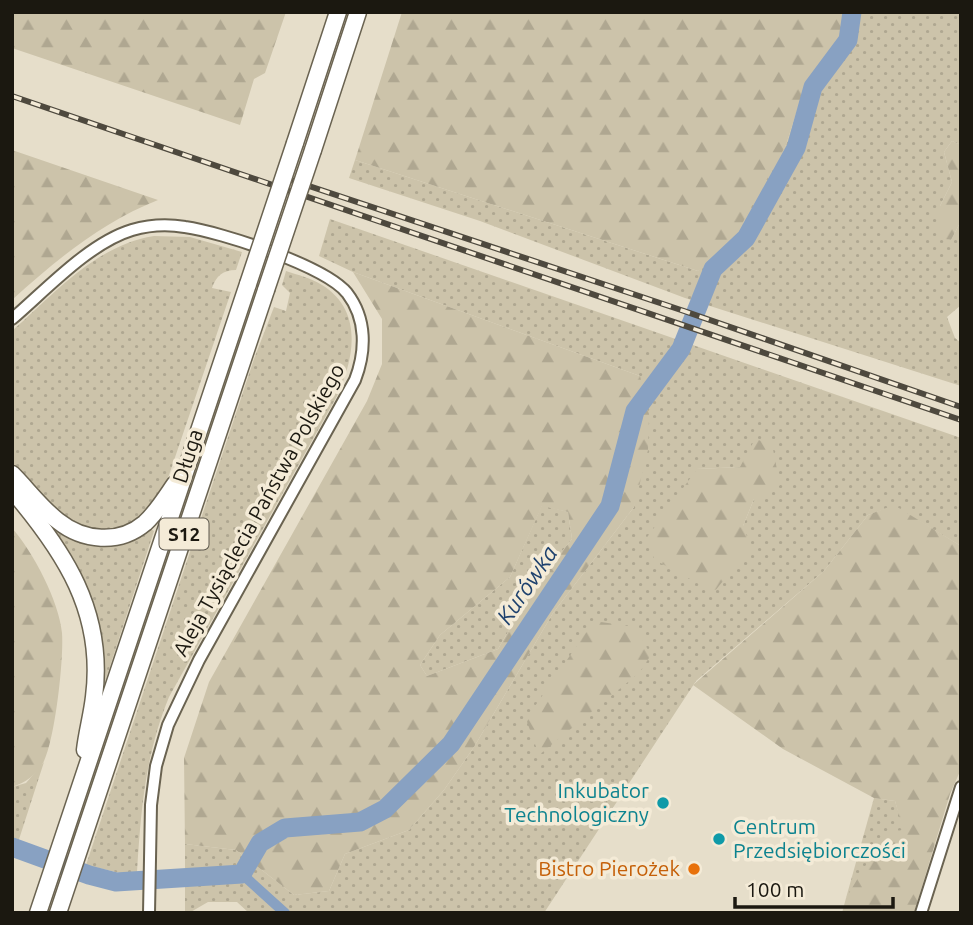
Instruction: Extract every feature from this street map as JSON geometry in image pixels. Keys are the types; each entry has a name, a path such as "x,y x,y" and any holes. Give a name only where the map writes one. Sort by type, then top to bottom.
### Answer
{"highway":[{"name":"Długa","path":"188,464 338,12"},
{"name":"Długa","path":"58,913 358,12"},
{"path":"12,474 65,526 82,535 107,538 132,531 146,522 166,498 188,464"},
{"name":"S12","path":"38,913 188,464"},
{"path":"12,490 59,549 76,581 86,609 94,652 95,676 80,787"}],"street":[{"name":"Aleja Tysiąclecia Państwa Polskiego","path":"12,319 76,264 111,239 134,229 173,225 195,228 245,243 323,274 348,295 360,321 363,346 355,380 199,660 168,725 153,783 149,913"},
{"path":"921,913 961,787"}],"green space":[{"path":"12,12 286,12 265,73 254,79 240,125 12,48"},
{"path":"402,12 844,12 839,43 806,83 786,145 729,247 698,271 355,160"},
{"path":"844,12 961,12 961,145 952,141 944,152 952,182 940,206 940,237 951,240 961,221 961,305 947,317 955,338 961,343 961,386 685,298 480,221 349,178 355,160 698,271 786,145 806,83 839,43"},
{"path":"952,141 961,145 961,221 951,240 940,238 940,206 952,182 944,152"},
{"path":"12,150 158,200 118,219 80,243 12,300"},
{"path":"330,219 961,438 961,546 894,506 868,515 824,571 696,681 544,913 249,913 237,902 208,902 185,913 185,844 236,850 294,895 329,891 345,854 409,830 444,790 474,747 553,613 634,507 640,376 353,272 319,256","holes":["740,467 754,499 743,526 697,469"]},
{"path":"154,236 190,237 242,252 236,270 221,274 212,288 231,292 167,481 152,504 133,522 110,531 96,530 62,517 12,467 12,331 60,287 95,260 113,249"},
{"path":"286,271 322,285 344,308 352,336 343,382 169,697 149,762 137,872 120,873 86,865 254,359 274,307 286,311 290,293 282,285"},
{"path":"353,272 640,376 649,414 648,450 634,507 553,613 474,747 444,790 409,830 345,854 329,891 294,895 236,850 185,844 184,758 209,682 367,401 382,364 382,319","holes":["542,506 568,512 572,539 538,581 498,649 427,676 420,665 440,635 510,577"]},
{"path":"251,296 255,297 71,849 68,847"},
{"path":"755,439 772,444 780,485 754,499 743,526 751,547 714,592 655,560 645,540 697,469 740,467"},
{"path":"27,496 73,538 149,528 154,531 101,694 78,574 64,544"},
{"path":"542,505 568,512 572,539 538,581 498,649 427,676 420,665 440,635 510,577"},
{"path":"894,505 961,546 961,769 950,794 914,913 842,913 846,898 881,840 888,832 903,830 895,801 874,798 783,749 693,685 824,571 868,515"},
{"path":"12,528 36,563 56,606 62,633 62,661 52,735 44,761 35,774 12,787"},
{"path":"594,621 635,627 651,655 639,673 539,755 526,719"},
{"path":"44,762 12,861 12,787 26,783"},
{"path":"874,798 895,801 904,830 846,898"}],"waterway":[{"name":"Kurówka","path":"12,847 116,882 242,874 260,843 285,828 360,822 385,809 451,744 610,506 635,411 681,349 713,269 746,238 796,148 813,87 848,40 852,12"},
{"path":"242,874 285,913"}],"railway":[{"path":"12,96 961,420"},
{"path":"282,177 961,407"}],"place":[{"name":"Inkubator Technologiczny","path":"663,803"},
{"name":"Centrum Przedsiębiorczości","path":"719,839"},
{"name":"Bistro Pierożek","path":"694,869"}]}
